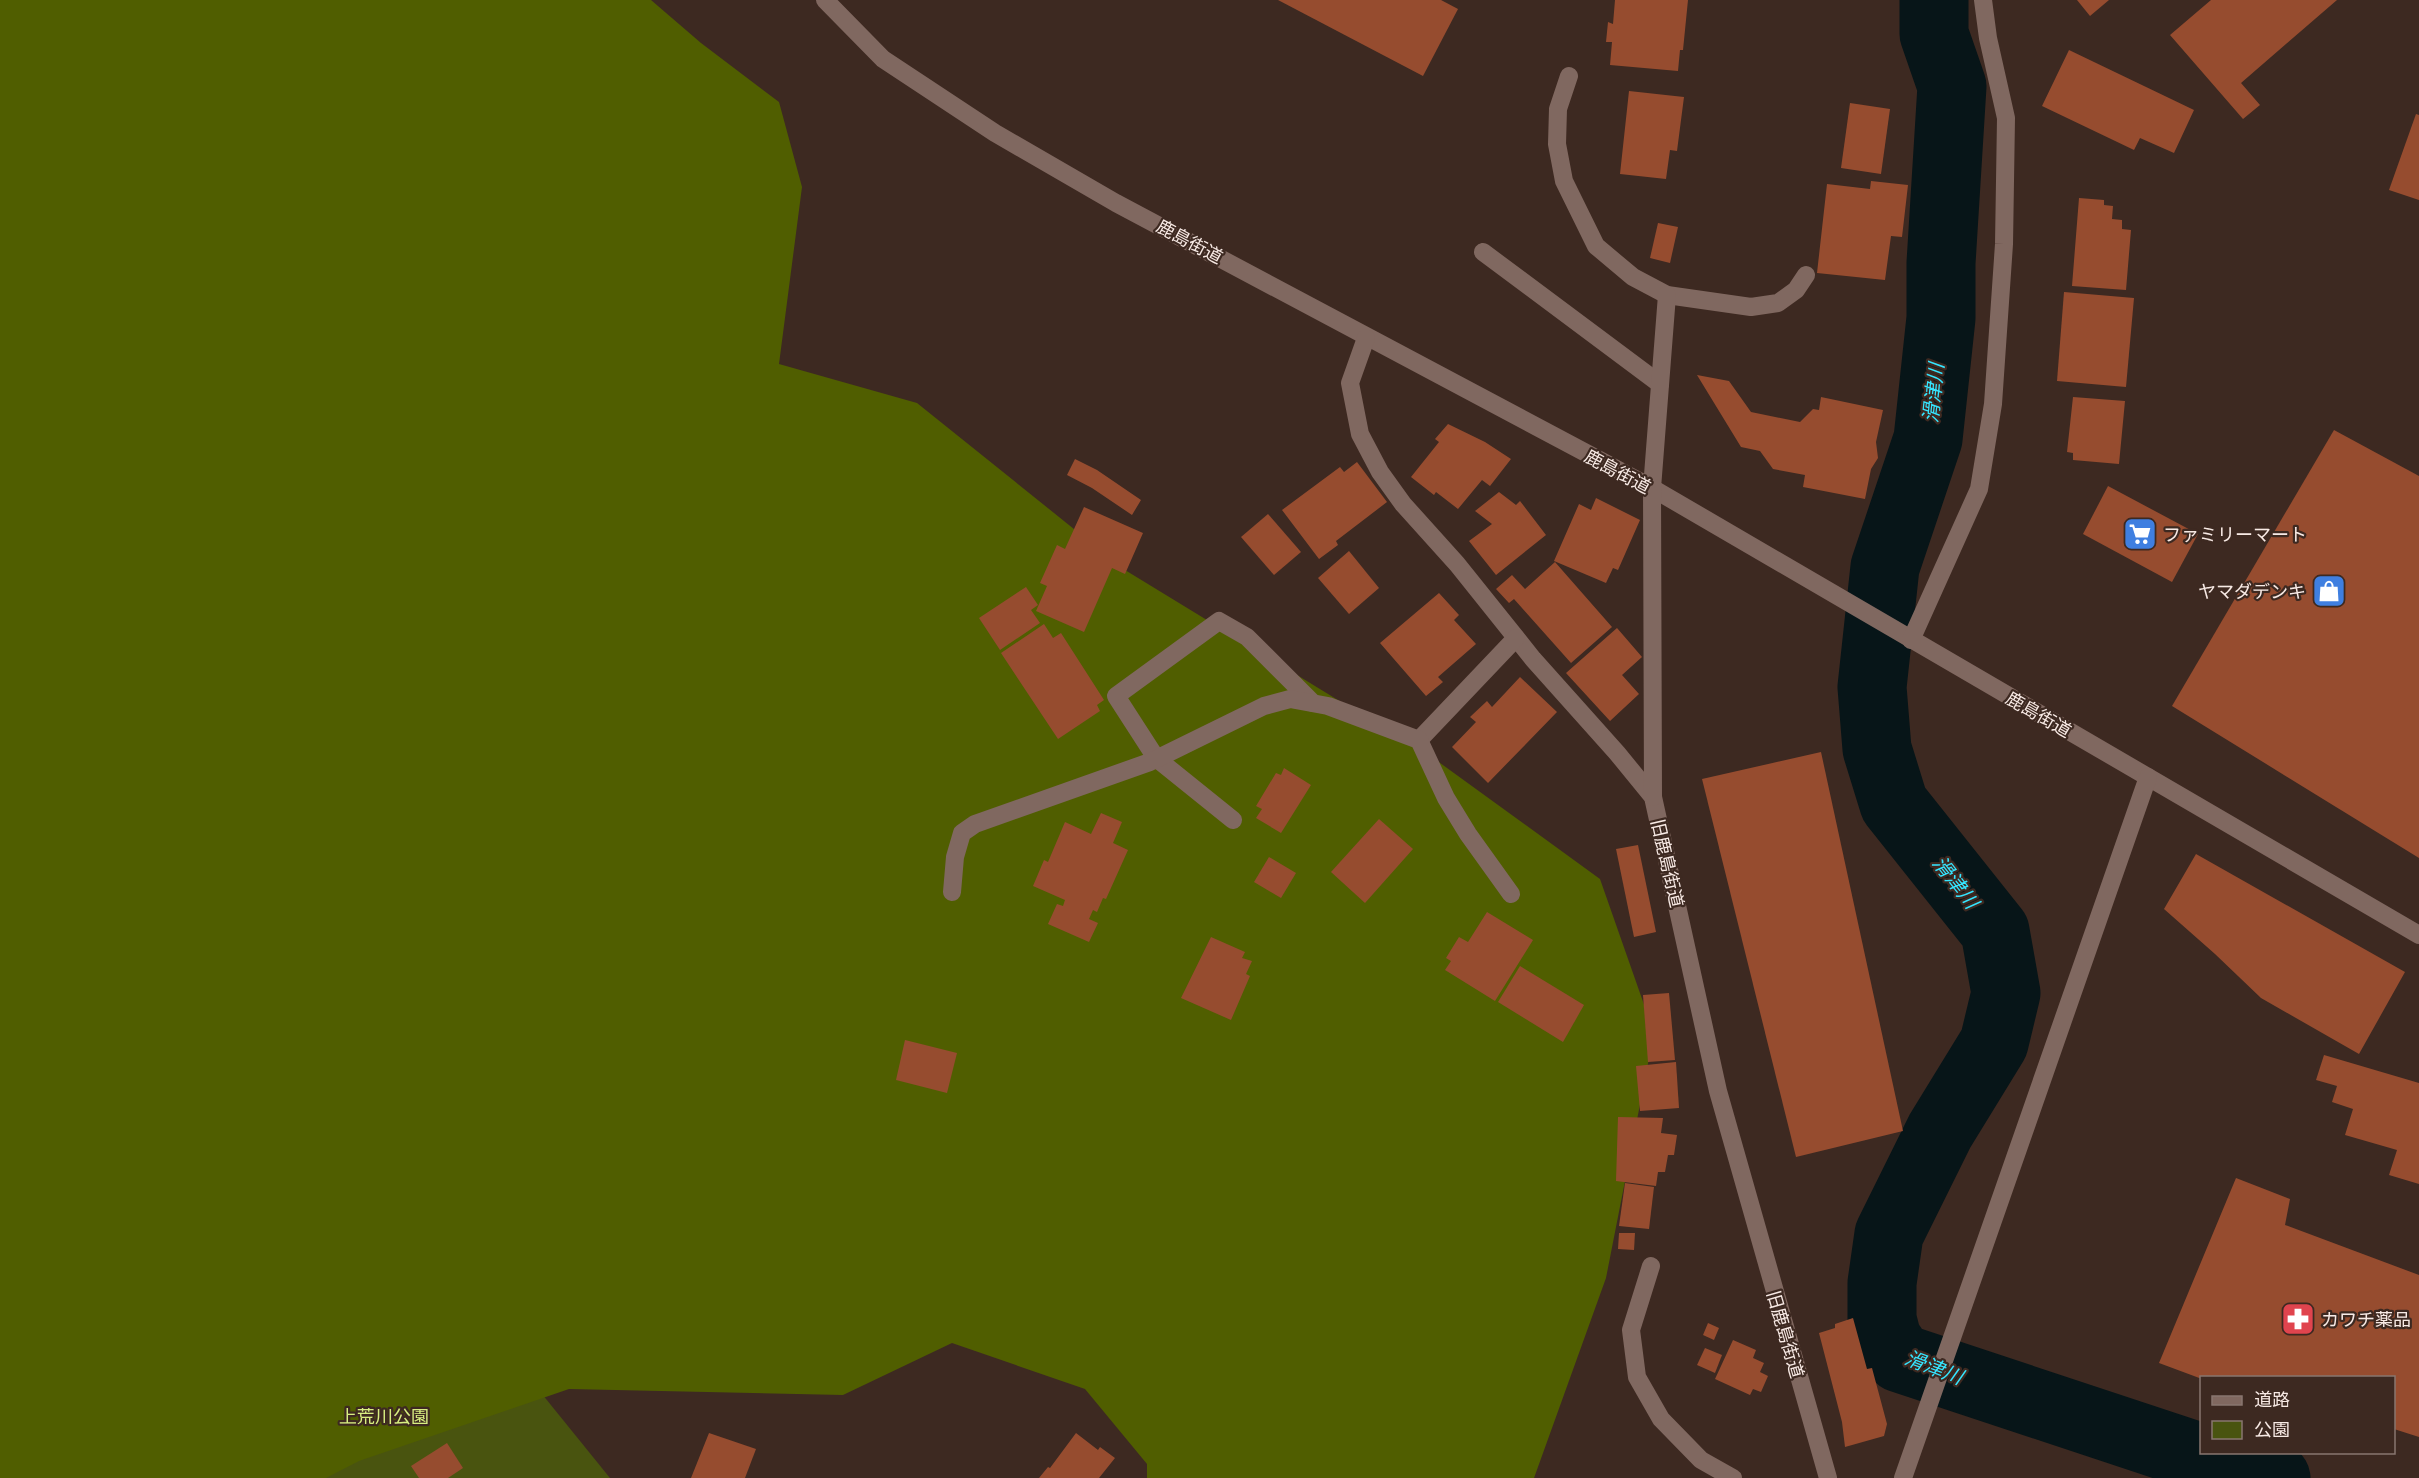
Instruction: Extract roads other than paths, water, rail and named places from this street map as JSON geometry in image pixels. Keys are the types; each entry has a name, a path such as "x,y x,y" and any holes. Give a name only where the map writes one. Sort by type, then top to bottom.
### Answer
{"street":[{"name":"鹿島街道","path":"825,0 883,59 995,133 1116,203 1291,294 1366,338 1652,488 2419,935"},
{"path":"1911,640 1979,489 1993,404 2004,244 2006,118 1988,38 1983,0"},
{"path":"1569,76 1558,109 1557,144 1564,181 1596,246 1632,277 1667,296 1751,307 1778,303 1796,290 1806,275"},
{"path":"1484,252 1660,384"},
{"path":"1653,797 1652,488 1667,296"},
{"name":"旧鹿島街道","path":"1366,338 1350,382 1360,434 1380,472 1403,504 1457,564 1516,638 1653,797 1718,1091 1825,1476"},
{"path":"1233,820 1156,758 1116,696 1219,621 1247,637 1313,703"},
{"path":"1419,740 1516,638"},
{"path":"952,891 955,857 962,833 975,824 1156,758 1264,706 1290,699 1328,706 1419,740 1446,798 1468,834 1511,894"},
{"path":"1903,1478 2148,777"},
{"path":"1651,1266 1631,1330 1637,1377 1661,1419 1701,1460 1733,1478"}],"waterway":[{"name":"滑津川","path":"1934,0 1934,34 1952,86 1941,263 1941,318 1928,439 1885,567 1872,687 1877,749 1894,804 1995,931 2006,993 1994,1043 1940,1131 1889,1234 1882,1283 1882,1319 1887,1339 1900,1358 2220,1464 2276,1478"}],"place":[{"name":"ファミリーマート","path":"2140,534"},
{"name":"ヤマダデンキ","path":"2329,591"},
{"name":"カワチ薬品","path":"2298,1319"}],"park label":[{"name":"上荒川公園","path":"384,1416"}]}
